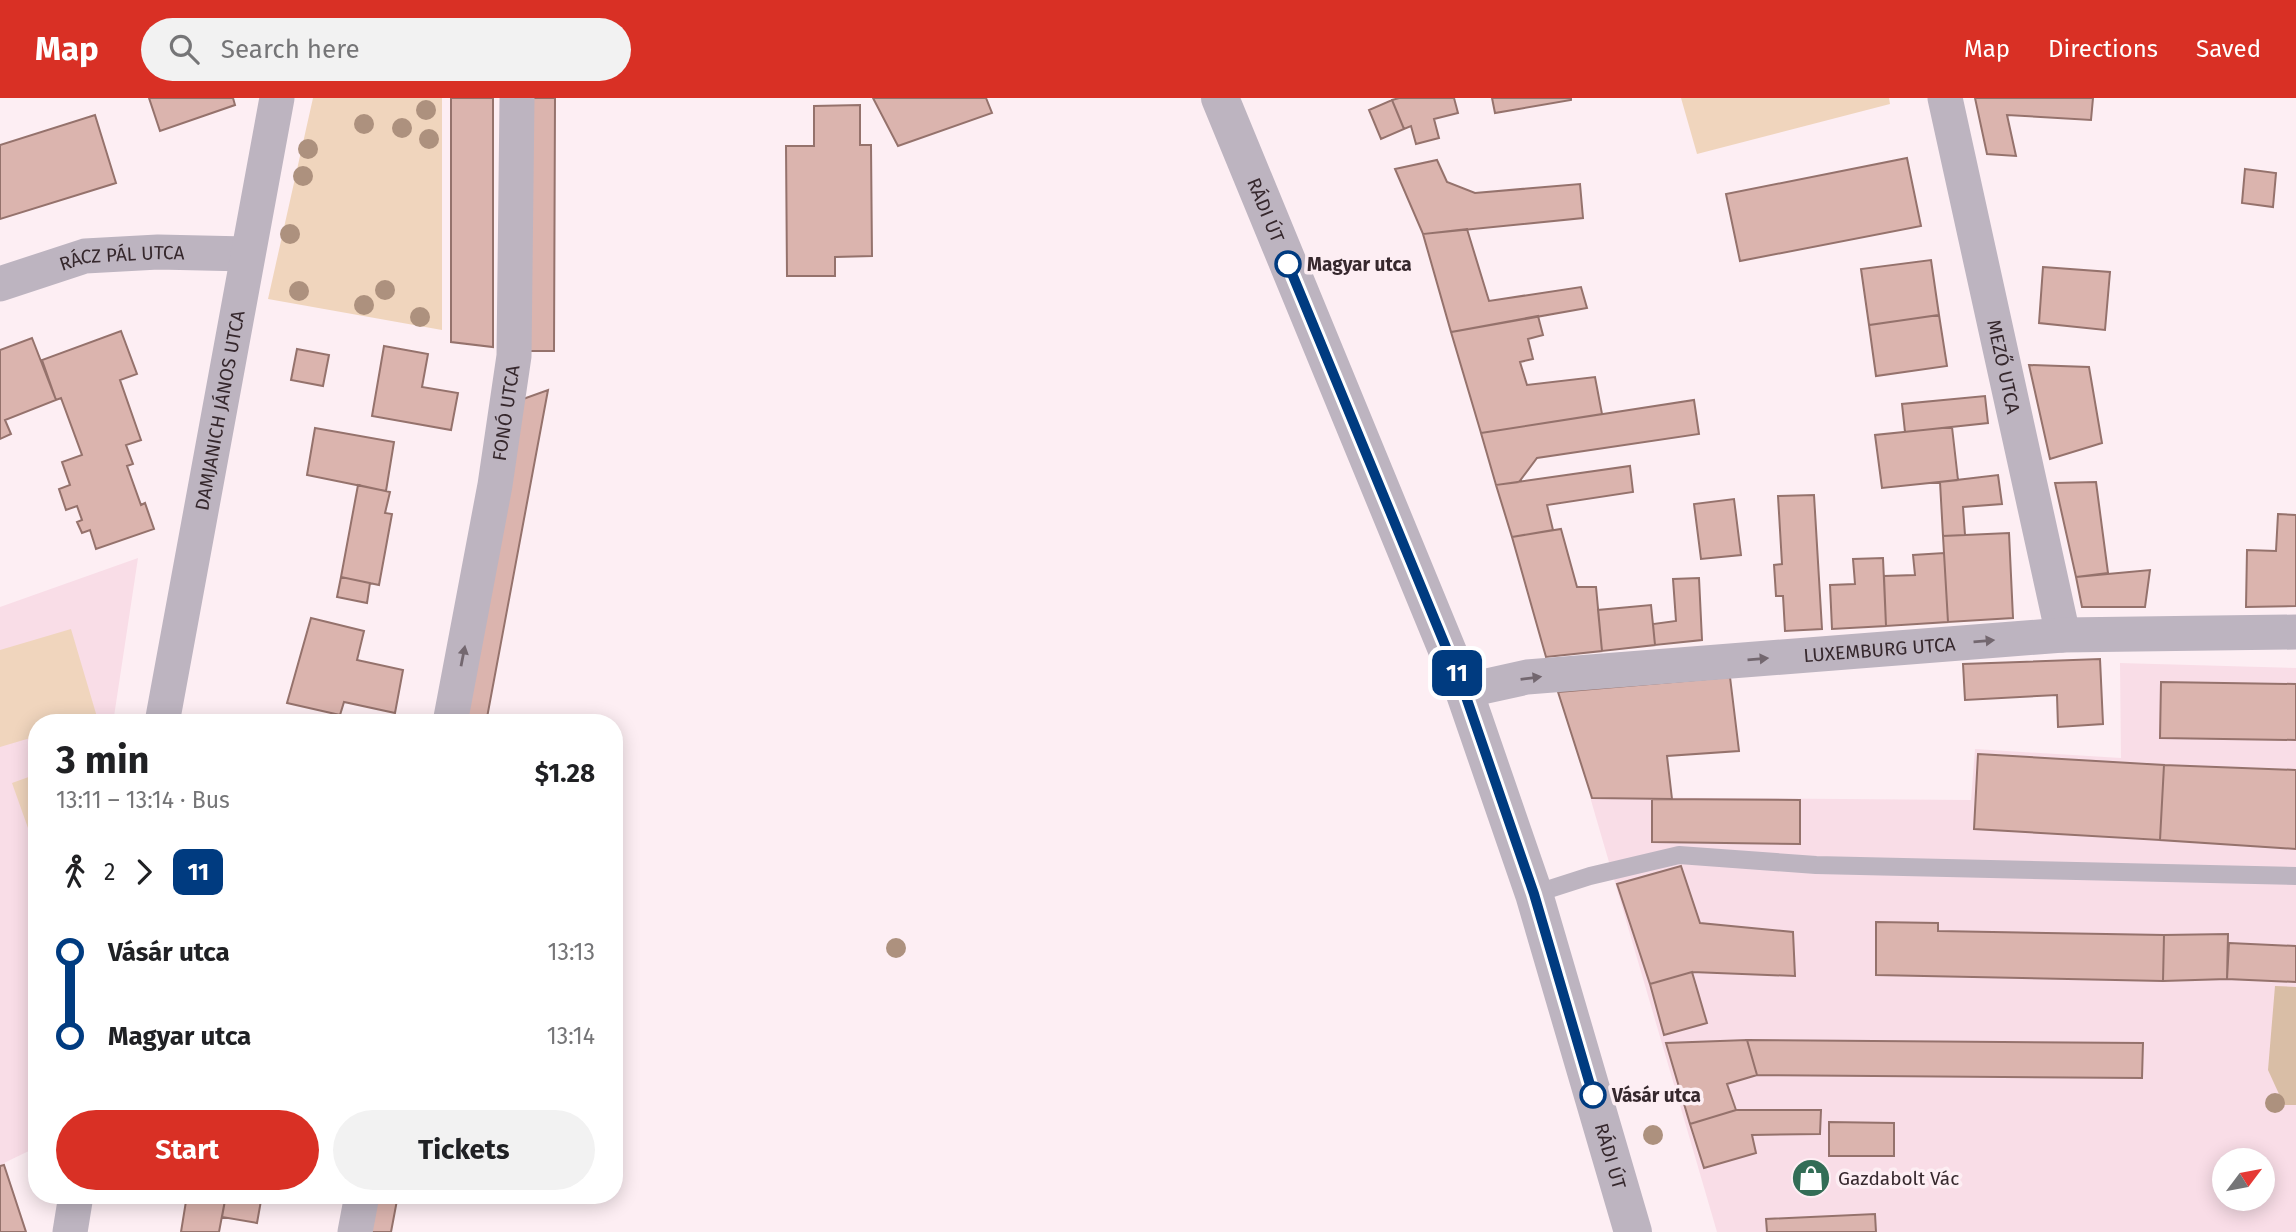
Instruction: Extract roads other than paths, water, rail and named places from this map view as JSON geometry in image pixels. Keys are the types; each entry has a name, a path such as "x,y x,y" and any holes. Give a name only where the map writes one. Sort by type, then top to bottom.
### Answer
{"street":[{"name":"DAMJANICH JÁNOS UTCA","path":"164,714 247,254 267,164 277,98"},
{"name":"FONÓ UTCA","path":"452,714 495,485 514,356 517,98"},
{"name":"RÁDI ÚT","path":"1220,98 1464,691 1534,894 1633,1232"},
{"name":"MEZŐ UTCA","path":"1945,98 2063,635"},
{"name":"RÁCZ PÁL UTCA","path":"0,284 85,256 158,252 247,254"},
{"name":"LUXEMBURG UTCA","path":"1464,691 1527,677 2063,635 2296,632"},
{"path":"70,1232 75,1204"},
{"path":"355,1232 360,1204"}],"lane":[{"path":"1534,894 1590,876 1679,855 1815,865 2296,876"}],"place":[{"name":"Magyar utca","path":"1288,264"},
{"name":"Vásár utca","path":"1593,1095"},
{"name":"Gazdabolt Vác","path":"1811,1178"}]}
